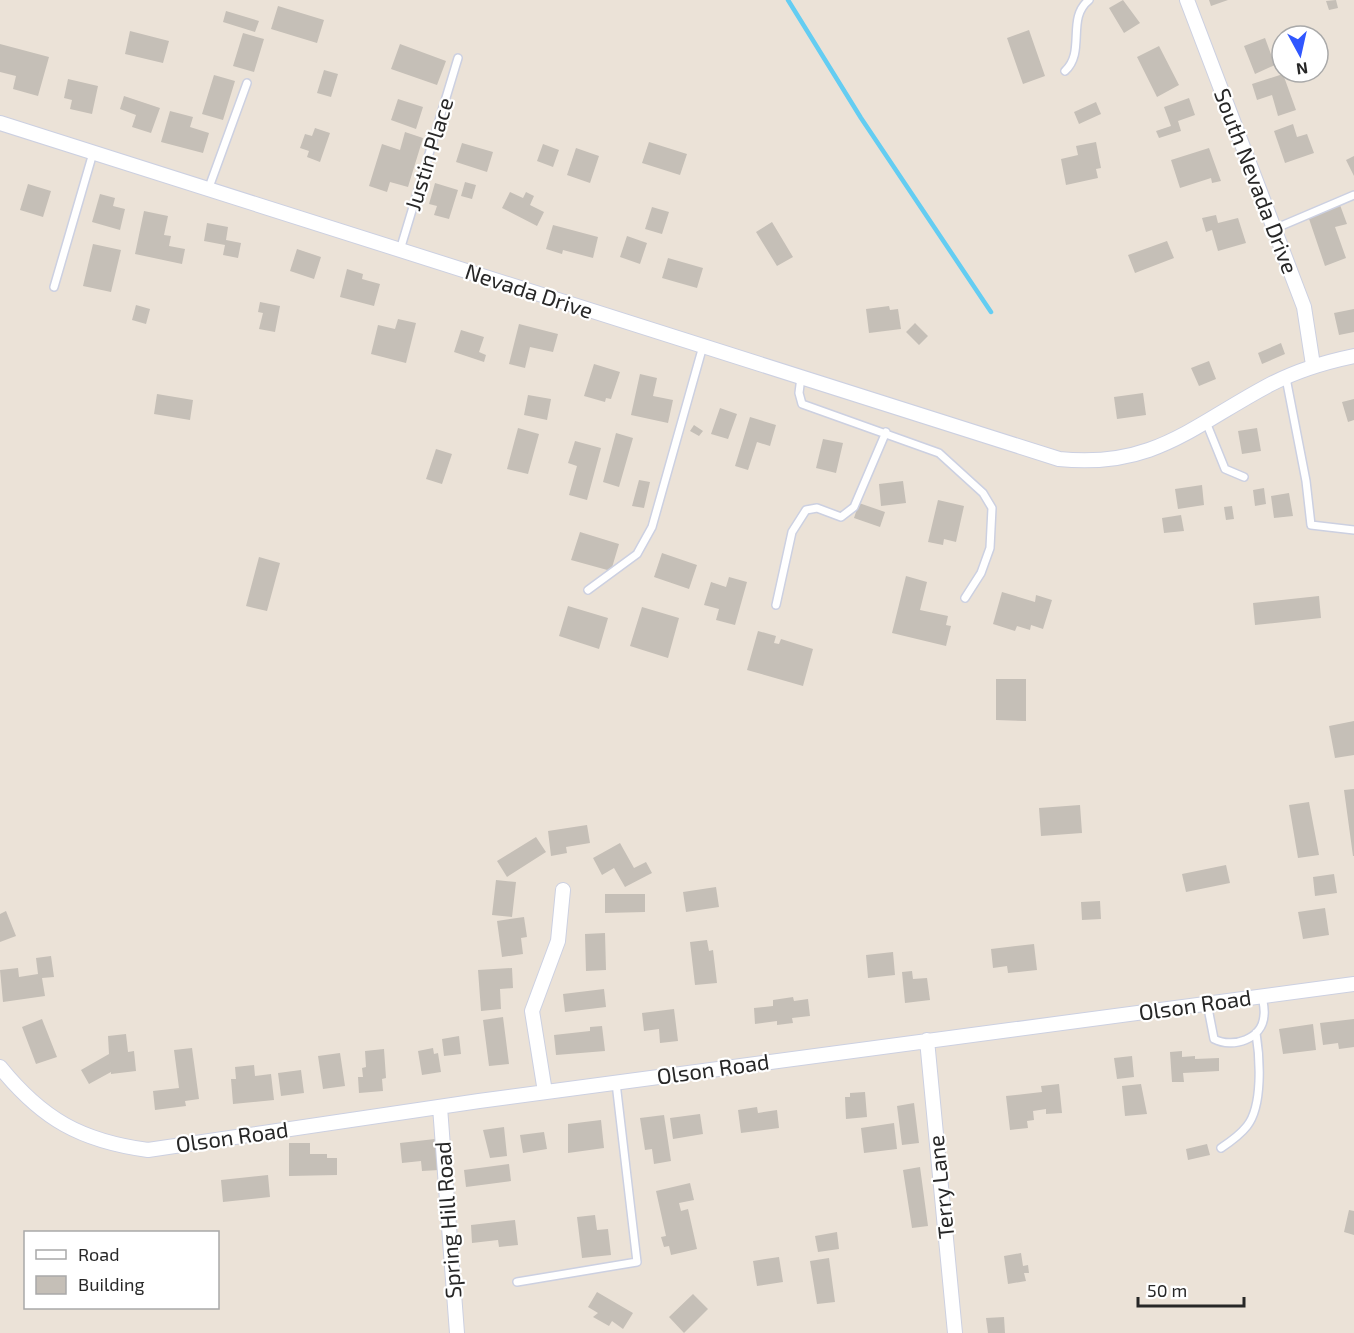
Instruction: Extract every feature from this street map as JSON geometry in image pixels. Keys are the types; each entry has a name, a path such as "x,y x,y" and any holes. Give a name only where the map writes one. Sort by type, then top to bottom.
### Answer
{"street":[{"name":"South Nevada Drive","path":"1187,0 1304,307 1313,365"},
{"name":"Nevada Drive","path":"0,123 1059,459 1088,462 1129,458 1164,445 1206,422"},
{"path":"1206,422 1313,365 1354,356"},
{"path":"545,1092 532,1011 558,941 563,890"},
{"name":"Olson Road","path":"0,1067 22,1094 75,1132 111,1144 147,1150 545,1092 1354,984"},
{"name":"Terry Lane","path":"927,1040 955,1333"},
{"name":"Spring Hill Road","path":"440,1107 457,1333"}],"lane":[{"path":"1065,71 1072,65 1074,57 1076,22 1080,9 1089,0"},
{"name":"Justin Place","path":"400,250 458,58"},
{"path":"207,190 247,83"},
{"path":"54,287 93,153"},
{"path":"1274,229 1354,195"},
{"path":"588,590 637,554 652,527 703,346"},
{"path":"801,377 799,393 802,404 886,432 939,453 983,493 992,508 990,549 981,573 965,598"},
{"path":"1286,378 1306,481 1311,525 1354,530"},
{"path":"1206,422 1225,469 1244,477"},
{"path":"776,605 792,532 806,510 817,508 841,517 854,507 886,432"},
{"path":"1207,1003 1214,1039 1231,1044 1251,1038 1256,1033 1265,1016 1262,996"},
{"path":"1221,1148 1248,1125 1259,1090 1259,1053 1256,1033"},
{"path":"517,1282 637,1262 616,1083"}],"building":[{"path":"1123,0 1140,23 1124,33 1109,8"},
{"path":"1209,0 1228,0 1211,6"},
{"path":"1336,0 1338,8 1329,10 1326,1"},
{"path":"278,6 324,20 317,43 271,29"},
{"path":"226,11 259,21 255,32 223,22"},
{"path":"1029,30 1045,76 1023,84 1007,38"},
{"path":"130,31 169,41 163,63 125,54"},
{"path":"243,33 264,39 254,72 233,66"},
{"path":"1265,38 1270,52 1270,67 1255,74 1244,46"},
{"path":"0,44 49,57 38,96 13,89 16,76 0,72"},
{"path":"400,44 446,61 437,85 391,69"},
{"path":"1159,46 1179,85 1157,97 1137,57"},
{"path":"324,70 338,74 331,97 317,93"},
{"path":"214,75 235,81 223,120 202,114"},
{"path":"1270,78 1270,84 1287,84 1296,110 1278,116 1272,95 1257,100 1252,84"},
{"path":"68,79 98,86 92,114 70,109 72,100 64,98"},
{"path":"124,96 160,108 151,133 132,127 136,115 120,109"},
{"path":"1189,98 1195,115 1178,121 1181,131 1159,138 1156,131 1171,126 1164,107"},
{"path":"398,99 423,107 416,129 391,120"},
{"path":"1096,102 1101,114 1079,124 1074,112"},
{"path":"170,111 193,117 190,127 209,133 203,153 161,142"},
{"path":"1293,124 1297,137 1307,134 1314,153 1285,163 1274,131"},
{"path":"315,128 330,133 320,162 307,157 309,151 300,148 305,134 312,136"},
{"path":"405,132 423,138 408,187 390,182 387,192 369,186 382,144 400,150"},
{"path":"649,142 687,154 680,175 642,163"},
{"path":"1096,142 1101,168 1096,169 1098,178 1066,185 1061,159 1078,155 1076,146"},
{"path":"462,143 493,152 487,172 456,162"},
{"path":"543,144 559,150 553,167 537,161"},
{"path":"576,148 599,156 590,183 567,175"},
{"path":"1209,148 1221,181 1212,183 1211,178 1180,188 1171,160"},
{"path":"1354,156 1354,176 1346,160"},
{"path":"465,182 476,185 472,199 461,196"},
{"path":"435,183 458,190 449,219 434,215 437,206 429,204"},
{"path":"28,184 51,191 43,217 20,210"},
{"path":"510,192 523,198 526,192 534,196 530,205 544,212 537,226 502,208"},
{"path":"100,194 115,198 113,206 125,209 120,230 92,222"},
{"path":"1340,205 1347,224 1335,227 1346,258 1325,266 1308,216"},
{"path":"652,207 669,212 662,234 645,229"},
{"path":"144,211 168,216 164,235 171,236 169,246 185,249 182,264 135,254"},
{"path":"1216,215 1218,223 1238,218 1246,243 1218,251 1212,230 1206,232 1202,218"},
{"path":"772,222 793,257 777,266 756,232"},
{"path":"207,223 228,227 226,240 241,243 238,258 223,255 225,245 204,241"},
{"path":"553,225 598,237 593,258 563,250 562,254 546,249"},
{"path":"627,236 647,243 640,264 620,257"},
{"path":"1167,241 1174,258 1135,273 1128,255"},
{"path":"93,244 121,250 111,292 83,286"},
{"path":"297,249 321,257 314,279 290,271"},
{"path":"668,258 703,268 697,288 662,278"},
{"path":"347,269 363,274 362,279 380,284 374,306 340,297"},
{"path":"260,302 280,306 275,332 259,329 263,313 258,312"},
{"path":"136,305 150,309 146,324 132,320"},
{"path":"889,306 890,310 898,309 901,329 869,333 866,309"},
{"path":"1354,309 1354,332 1339,335 1334,313"},
{"path":"398,319 416,323 406,363 371,354 378,325 395,329"},
{"path":"915,323 928,336 919,345 906,332"},
{"path":"519,324 558,334 553,352 530,347 525,368 509,364"},
{"path":"461,330 484,337 479,352 486,355 484,362 454,352"},
{"path":"1281,343 1285,354 1262,364 1258,353"},
{"path":"1209,361 1216,379 1199,386 1191,368"},
{"path":"594,364 620,372 611,399 606,398 605,402 584,396"},
{"path":"640,374 657,378 653,396 673,400 668,423 631,415"},
{"path":"1143,393 1146,415 1117,419 1114,397"},
{"path":"157,394 193,400 190,420 154,414"},
{"path":"528,395 551,399 547,420 524,415"},
{"path":"1354,399 1354,420 1348,422 1342,402"},
{"path":"720,408 737,414 728,439 711,434"},
{"path":"750,417 776,425 770,446 757,442 748,470 735,466"},
{"path":"694,425 703,431 699,436 690,431"},
{"path":"518,428 539,434 528,474 507,469"},
{"path":"1257,428 1261,451 1242,454 1238,431"},
{"path":"616,433 633,438 619,487 603,482"},
{"path":"823,439 843,443 836,473 816,468"},
{"path":"575,441 601,448 587,500 569,495 577,466 568,463"},
{"path":"436,449 452,454 442,484 426,479"},
{"path":"639,480 650,482 644,508 632,506"},
{"path":"903,481 906,503 881,506 879,484"},
{"path":"1202,485 1204,505 1178,509 1175,489"},
{"path":"1264,488 1266,504 1255,506 1253,490"},
{"path":"1289,493 1293,516 1274,518 1271,496"},
{"path":"938,500 964,506 956,542 944,539 943,545 928,542"},
{"path":"859,503 885,512 880,527 854,518"},
{"path":"1232,506 1234,519 1226,520 1224,507"},
{"path":"1181,515 1184,531 1164,533 1162,518"},
{"path":"580,532 619,544 611,571 571,560"},
{"path":"662,553 697,565 689,589 654,577"},
{"path":"259,557 280,563 267,611 246,606"},
{"path":"906,576 927,582 920,610 948,616 946,625 951,626 946,646 892,633"},
{"path":"729,577 747,582 735,625 716,620 719,609 704,605 711,582 726,587"},
{"path":"1002,592 1035,602 1036,595 1052,600 1043,629 1031,625 1030,630 1017,626 1015,631 993,624"},
{"path":"1319,596 1321,618 1255,625 1253,603"},
{"path":"568,606 608,618 599,649 559,636"},
{"path":"642,607 679,618 668,658 630,646"},
{"path":"758,631 776,636 774,643 779,644 781,639 813,649 803,686 747,670"},
{"path":"996,679 1026,679 1026,721 996,720"},
{"path":"1354,721 1354,755 1335,758 1329,726"},
{"path":"1354,789 1354,856 1353,856 1344,790"},
{"path":"1309,802 1319,855 1298,858 1289,805"},
{"path":"1080,805 1082,833 1041,836 1039,808"},
{"path":"587,825 590,843 566,847 567,853 551,856 548,831"},
{"path":"536,837 546,852 507,877 497,861"},
{"path":"620,843 634,868 646,862 652,873 625,887 614,868 602,875 593,858"},
{"path":"1226,865 1230,883 1186,892 1182,874"},
{"path":"1334,874 1337,893 1315,896 1313,877"},
{"path":"496,880 516,882 512,917 492,915"},
{"path":"716,887 719,907 686,912 683,892"},
{"path":"605,894 645,894 645,912 605,913"},
{"path":"1100,901 1101,919 1082,920 1081,902"},
{"path":"1325,908 1329,935 1303,939 1298,912"},
{"path":"6,911 16,936 0,942 0,914"},
{"path":"524,917 527,937 521,938 523,954 502,957 497,921"},
{"path":"605,933 606,970 586,971 585,934"},
{"path":"707,940 709,951 713,950 717,983 695,985 690,942"},
{"path":"1034,944 1037,970 1008,973 1007,966 993,968 991,949"},
{"path":"893,952 895,975 868,978 866,955"},
{"path":"51,956 54,977 42,978 45,996 3,1002 0,970 18,968 19,977 38,974 36,958"},
{"path":"512,968 513,988 500,989 501,1009 481,1011 478,970"},
{"path":"912,971 913,979 927,978 930,1000 905,1003 902,972"},
{"path":"604,989 606,1007 565,1012 563,994"},
{"path":"793,997 794,1001 808,999 810,1016 792,1018 793,1023 777,1025 777,1021 755,1024 754,1008 773,1006 773,1000"},
{"path":"674,1009 678,1041 660,1043 659,1029 644,1031 642,1013"},
{"path":"503,1017 509,1064 489,1066 483,1020"},
{"path":"42,1019 57,1057 36,1064 22,1027"},
{"path":"1354,1019 1354,1047 1339,1049 1338,1043 1323,1045 1320,1023"},
{"path":"1313,1024 1316,1050 1283,1054 1279,1029"},
{"path":"602,1026 605,1051 556,1055 554,1035 590,1031 590,1027"},
{"path":"126,1034 128,1052 134,1051 136,1071 111,1074 111,1072 89,1084 81,1070 109,1054 108,1036"},
{"path":"459,1036 461,1054 444,1056 442,1039"},
{"path":"192,1048 199,1099 185,1101 186,1106 155,1110 153,1091 179,1088 174,1050"},
{"path":"433,1048 434,1054 438,1053 441,1072 422,1075 418,1051"},
{"path":"384,1049 386,1078 382,1079 383,1091 359,1093 358,1077 363,1077 362,1068 366,1067 365,1051"},
{"path":"1182,1051 1182,1057 1219,1058 1219,1071 1183,1073 1184,1082 1172,1082 1170,1052"},
{"path":"340,1053 345,1086 323,1089 318,1056"},
{"path":"1132,1056 1134,1077 1117,1079 1114,1058"},
{"path":"254,1065 255,1076 271,1074 274,1100 233,1104 231,1079 236,1079 235,1067"},
{"path":"301,1070 304,1093 281,1096 278,1073"},
{"path":"1059,1084 1062,1113 1046,1114 1046,1109 1033,1111 1034,1120 1027,1121 1028,1128 1010,1130 1006,1096 1042,1092 1041,1086"},
{"path":"1141,1084 1147,1114 1125,1116 1122,1086"},
{"path":"865,1092 867,1117 846,1119 845,1097 850,1097 850,1093"},
{"path":"914,1103 919,1143 902,1145 897,1106"},
{"path":"757,1107 758,1113 777,1110 779,1128 741,1133 738,1110"},
{"path":"700,1114 703,1134 673,1139 670,1118"},
{"path":"664,1115 671,1161 654,1164 652,1149 645,1150 640,1118"},
{"path":"601,1120 604,1148 568,1153 568,1124"},
{"path":"894,1123 897,1149 864,1153 861,1128"},
{"path":"504,1127 507,1156 490,1158 483,1130"},
{"path":"544,1132 547,1149 523,1153 520,1135"},
{"path":"435,1139 439,1170 422,1171 421,1161 402,1163 400,1143"},
{"path":"289,1143 310,1143 310,1154 327,1154 327,1158 337,1158 337,1175 289,1176"},
{"path":"1207,1144 1210,1155 1188,1160 1186,1149"},
{"path":"509,1164 511,1181 466,1187 464,1170"},
{"path":"920,1167 928,1226 912,1228 903,1170"},
{"path":"268,1175 270,1197 223,1202 221,1180"},
{"path":"690,1183 694,1200 679,1203 681,1211 688,1209 697,1249 671,1255 669,1246 664,1247 661,1237 666,1236 656,1191"},
{"path":"1349,1210 1354,1211 1354,1235 1344,1232"},
{"path":"595,1215 597,1230 608,1229 611,1255 582,1258 577,1217"},
{"path":"515,1220 518,1245 499,1247 498,1240 472,1243 471,1225"},
{"path":"837,1232 839,1249 818,1252 815,1236"},
{"path":"1021,1253 1023,1266 1028,1265 1029,1273 1024,1273 1026,1281 1008,1284 1004,1256"},
{"path":"779,1257 783,1282 757,1286 753,1261"},
{"path":"829,1258 835,1302 817,1304 810,1261"},
{"path":"597,1292 633,1313 623,1329 612,1321 609,1326 593,1317 598,1313 588,1307"},
{"path":"693,1294 708,1309 684,1333 669,1317"},
{"path":"1004,1317 1005,1333 988,1333 986,1318"}],"waterway":[{"path":"788,0 861,118 991,312"}]}
